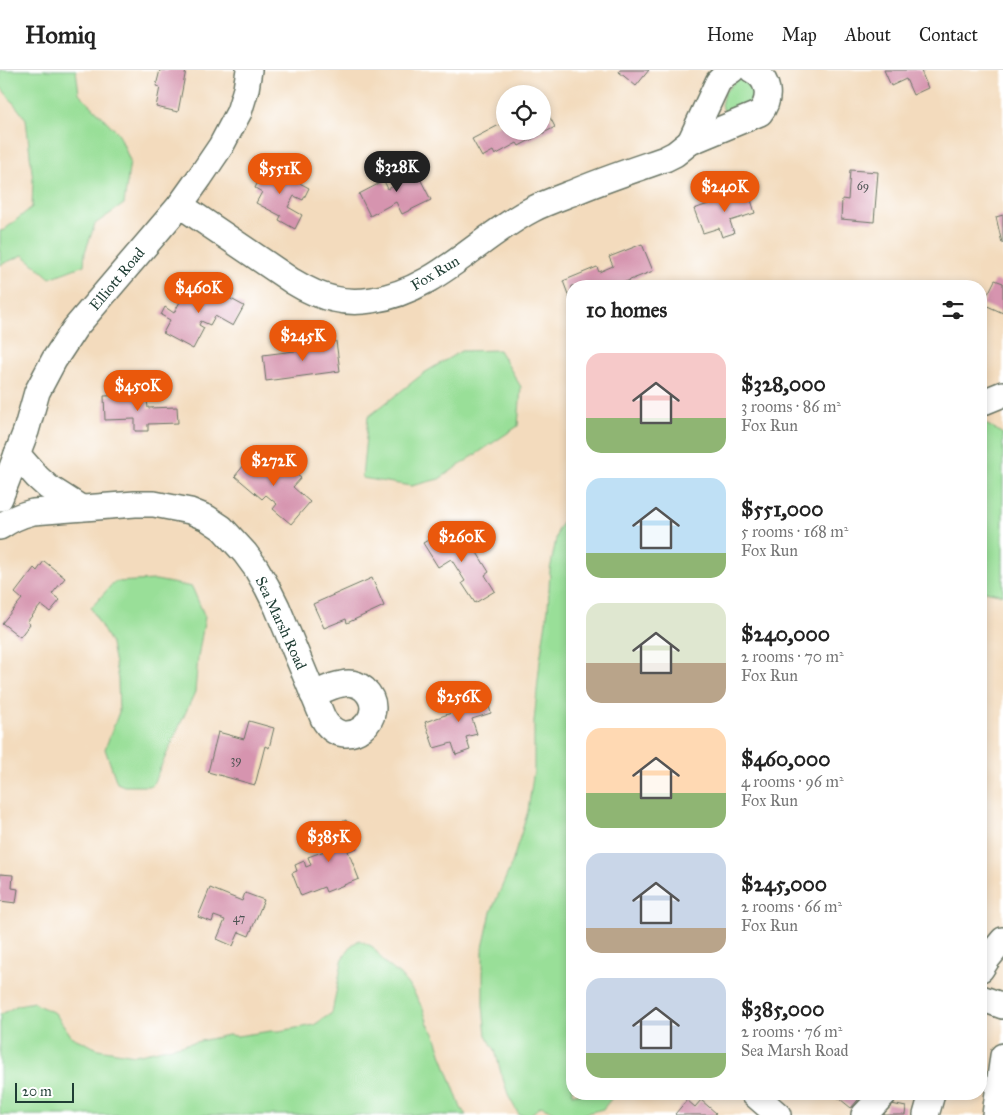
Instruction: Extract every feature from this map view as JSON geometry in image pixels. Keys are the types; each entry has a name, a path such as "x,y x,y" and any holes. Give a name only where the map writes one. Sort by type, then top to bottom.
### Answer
{"street":[{"name":"Elliott Road","path":"0,498 45,375 75,328 180,205 221,146 239,112 249,70"},
{"name":"Fox Run","path":"690,142 718,82 732,70"},
{"name":"Fox Run","path":"180,205 292,281 320,296 334,300 350,301 380,299 417,286 449,267 510,222 534,208 596,183 665,159 690,142 760,113 766,103 767,86 761,77 752,70"},
{"path":"987,401 1003,394"},
{"path":"16,454 37,478 81,508"},
{"name":"Sea Marsh Road","path":"0,526 21,515 33,512 135,504 154,504 207,518 222,528 256,568 277,607 313,695"},
{"path":"987,960 1003,940"},
{"path":"987,1000 1003,1006"},
{"path":"995,1115 1003,1056"},
{"path":"761,1100 778,1115"},
{"path":"864,1115 878,1100"},
{"path":"926,1115 930,1100"}],"green space":[{"path":"0,70 76,70 79,93 119,134 130,161 124,204 95,224 85,252 84,265 50,278 23,255 0,265 0,231 4,230 32,207 33,181 26,119 0,86"},
{"path":"737,79 750,80 756,93 751,102 745,106 729,113 725,112 721,105 724,93"},
{"path":"499,350 521,387 518,426 439,479 411,486 362,478 368,417 424,373 461,351"},
{"path":"987,425 1003,434 1003,595 987,591"},
{"path":"566,517 566,1100 610,1100 603,1109 579,1115 561,1115 541,1106 530,1115 519,1115 509,1097 495,1050 486,1035 483,1005 483,948 491,912 512,863 528,811 534,769 534,722 540,660 548,609 550,570 558,529"},
{"path":"156,580 192,587 205,617 198,657 195,692 152,786 124,786 117,783 105,749 119,712 118,679 111,644 91,608 114,582"},
{"path":"359,940 373,947 385,963 400,975 413,991 435,1035 461,1108 466,1115 0,1115 0,1015 18,1005 34,1002 55,1013 72,1037 98,1049 135,1055 228,1035 237,1036 314,1025 332,1013 343,957 352,945"}],"building":[{"path":"160,70 186,70 178,112 156,107 160,87 156,86"},
{"path":"620,70 649,70 636,86 619,72"},
{"path":"884,70 924,70 921,71 928,88 913,95 906,79 891,86"},
{"path":"551,119 555,127 551,129"},
{"path":"496,127 496,140 530,140 519,146 517,143 495,155 493,151 482,157 472,139"},
{"path":"411,161 431,200 402,214 396,202 370,216 359,194 384,181 388,189 403,181 396,168"},
{"path":"266,165 309,188 303,200 294,196 288,207 302,215 295,229 279,220 281,216 256,203 262,192 255,188"},
{"path":"850,170 878,172 874,222 841,219 842,199 848,200"},
{"path":"748,190 755,213 730,221 734,233 722,237 719,228 703,233 694,209"},
{"path":"1003,215 1003,243 1002,243 996,217"},
{"path":"642,244 653,271 630,280 566,280 566,289 563,281 597,267 599,272 613,266 609,257"},
{"path":"196,280 244,306 233,326 215,316 210,325 201,321 199,325 204,328 193,349 163,333 170,320 161,315 165,307 174,313 182,298 185,300"},
{"path":"995,280 1003,283 1003,313 987,306 987,296"},
{"path":"336,341 340,371 266,381 263,355 310,349 309,345"},
{"path":"132,392 132,396 138,396 138,400 147,400 148,408 177,407 178,423 148,424 148,431 135,431 135,419 105,420 104,396 125,395 124,393"},
{"path":"254,453 282,477 289,469 301,478 293,487 310,502 291,524 273,509 277,504 266,495 262,499 235,476"},
{"path":"447,529 455,542 466,535 489,572 485,575 495,591 475,603 462,583 465,581 451,559 438,567 423,543"},
{"path":"44,561 65,578 52,594 60,600 50,612 41,605 27,622 30,624 20,637 2,623 22,599 15,593 34,568 37,571"},
{"path":"372,578 384,606 347,623 346,619 324,628 313,604"},
{"path":"484,689 491,713 472,719 477,734 466,737 470,750 456,755 452,743 434,748 425,722 466,708 462,696"},
{"path":"249,721 274,728 269,748 265,746 255,785 208,772 218,732 244,739"},
{"path":"346,820 357,848 348,851 359,879 326,892 324,887 301,896 292,873 297,871 295,865 304,861 306,867 311,865 308,857 330,849 323,830"},
{"path":"0,874 13,875 12,888 18,889 16,903 0,901"},
{"path":"210,888 242,901 245,893 264,900 249,936 239,932 233,946 217,939 225,920 214,916 212,922 198,917"},
{"path":"687,1100 695,1107 701,1100 716,1113 714,1115 676,1115"},
{"path":"841,1100 858,1100 851,1108"},
{"path":"887,1103 906,1107 905,1115 884,1115"}]}
